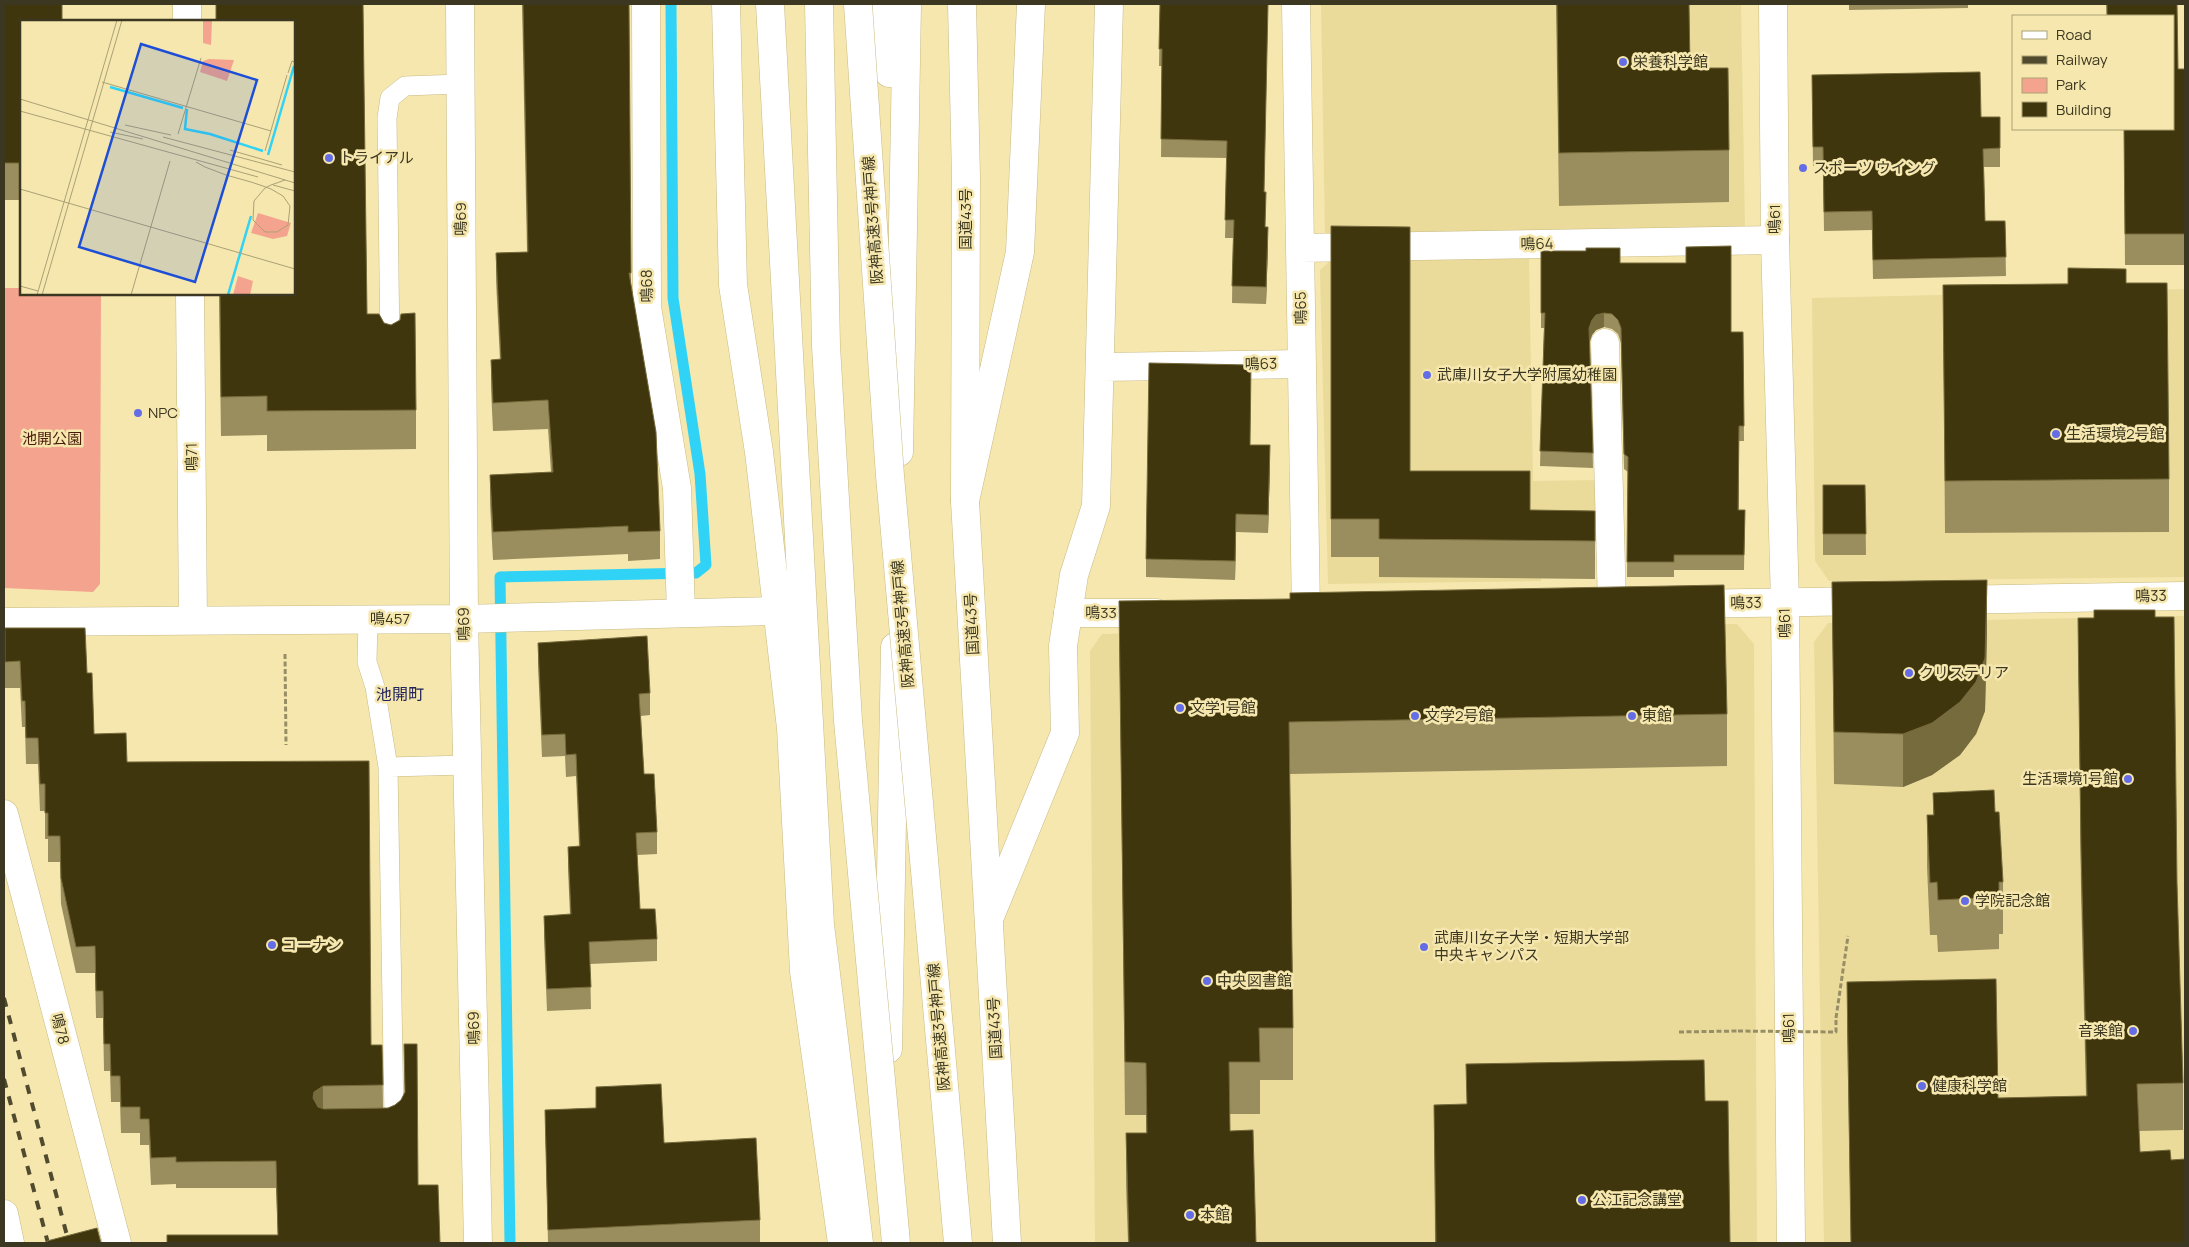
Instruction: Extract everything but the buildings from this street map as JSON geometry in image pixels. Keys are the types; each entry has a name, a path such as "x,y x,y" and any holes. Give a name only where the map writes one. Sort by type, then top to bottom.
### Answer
{"main road":[{"path":"186,4 187,20"},
{"name":"鳴69","path":"460,4 460,84 489,618 468,765 478,1243"},
{"name":"鳴68","path":"646,4 647,307 677,488 680,589"},
{"path":"726,4 733,286 759,452 791,728 804,971 842,1243"},
{"path":"770,4 820,925 858,1243"},
{"path":"819,4 826,346 847,711 896,1243"},
{"name":"阪神高速3号神戸線","path":"858,4 890,476 958,1243"},
{"path":"886,4 901,322"},
{"path":"884,1243 908,4"},
{"name":"国道43号","path":"962,4 966,177 965,501 1007,1243"},
{"path":"966,177 980,4"},
{"path":"989,919 1065,733 1062,646 1074,575 1096,506 1109,4"},
{"name":"鳴65","path":"1296,4 1302,364 1296,612 1335,611"},
{"name":"鳴61","path":"1773,4 1775,240 1785,603 1791,1243"},
{"path":"965,501 1020,252 1031,10"},
{"name":"鳴64","path":"1300,248 1775,240"},
{"name":"鳴71","path":"190,295 193,620"},
{"name":"鳴33","path":"1605,343 1602,606 1893,601"},
{"name":"鳴63","path":"1101,367 1302,364"},
{"name":"鳴457","path":"4,622 489,618 680,589 776,611"},
{"name":"鳴33","path":"1922,600 2185,596"},
{"name":"鳴33","path":"1068,613 1177,612"},
{"name":"鳴78","path":"4,814 117,1243"},
{"path":"4,1214 10,1243"}],"lane":[{"path":"390,353 387,118 390,98 405,86 460,84"},
{"path":"361,1124 388,1123 394,1118 388,767 374,687 367,662 368,619"},
{"path":"388,767 468,765"}],"path":[{"path":"285,648 286,746"},
{"path":"1679,1032 1836,1032 1836,1018 1848,936"}],"shaded area":[{"path":"1321,4 1741,4 1745,228 1325,233"},
{"name":"武庫川女子大学附属幼稚園","path":"1332,259 1529,259 1533,481 1598,480 1599,543 1540,544 1541,581 1328,584 1320,270"},
{"path":"2185,289 2185,577 1829,581 1815,561 1812,298"},
{"path":"2185,616 2185,1162 2098,1243 1824,1243 1814,642 1828,623"},
{"name":"武庫川女子大学・短期大学部 中央キャンパス","path":"1737,624 1754,644 1757,1243 1095,1243 1090,651 1102,634"}],"green space":[{"name":"池開公園","path":"4,288 20,288 20,295 101,295 100,584 93,592 4,588"}],"waterway":[{"path":"510,1243 500,577 696,573 706,565 700,474 673,298 671,4"}],"railway":[{"path":"4,998 69,1243"},
{"path":"4,1079 48,1243"}],"place":[{"name":"栄養科学館","path":"1623,62"},
{"name":"トライアル","path":"329,158"},
{"name":"スポーツ ウイング","path":"1803,168"},
{"name":"武庫川女子大学附属幼稚園","path":"1427,375"},
{"name":"NPC","path":"138,413"},
{"name":"生活環境2号館","path":"2056,434"},
{"name":"クリステリア","path":"1909,673"},
{"name":"文学1号館","path":"1180,708"},
{"name":"文学2号館","path":"1415,716"},
{"name":"東館","path":"1632,716"},
{"name":"生活環境1号館","path":"2128,779"},
{"name":"学院記念館","path":"1965,901"},
{"name":"コーナン","path":"272,945"},
{"name":"武庫川女子大学・短期大学部 中央キャンパス","path":"1424,947"},
{"name":"中央図書館","path":"1207,981"},
{"name":"音楽館","path":"2133,1031"},
{"name":"健康科学館","path":"1922,1086"},
{"name":"公江記念講堂","path":"1582,1200"},
{"name":"本館","path":"1190,1215"}],"district":[{"name":"池開町","path":"400,694"}]}
